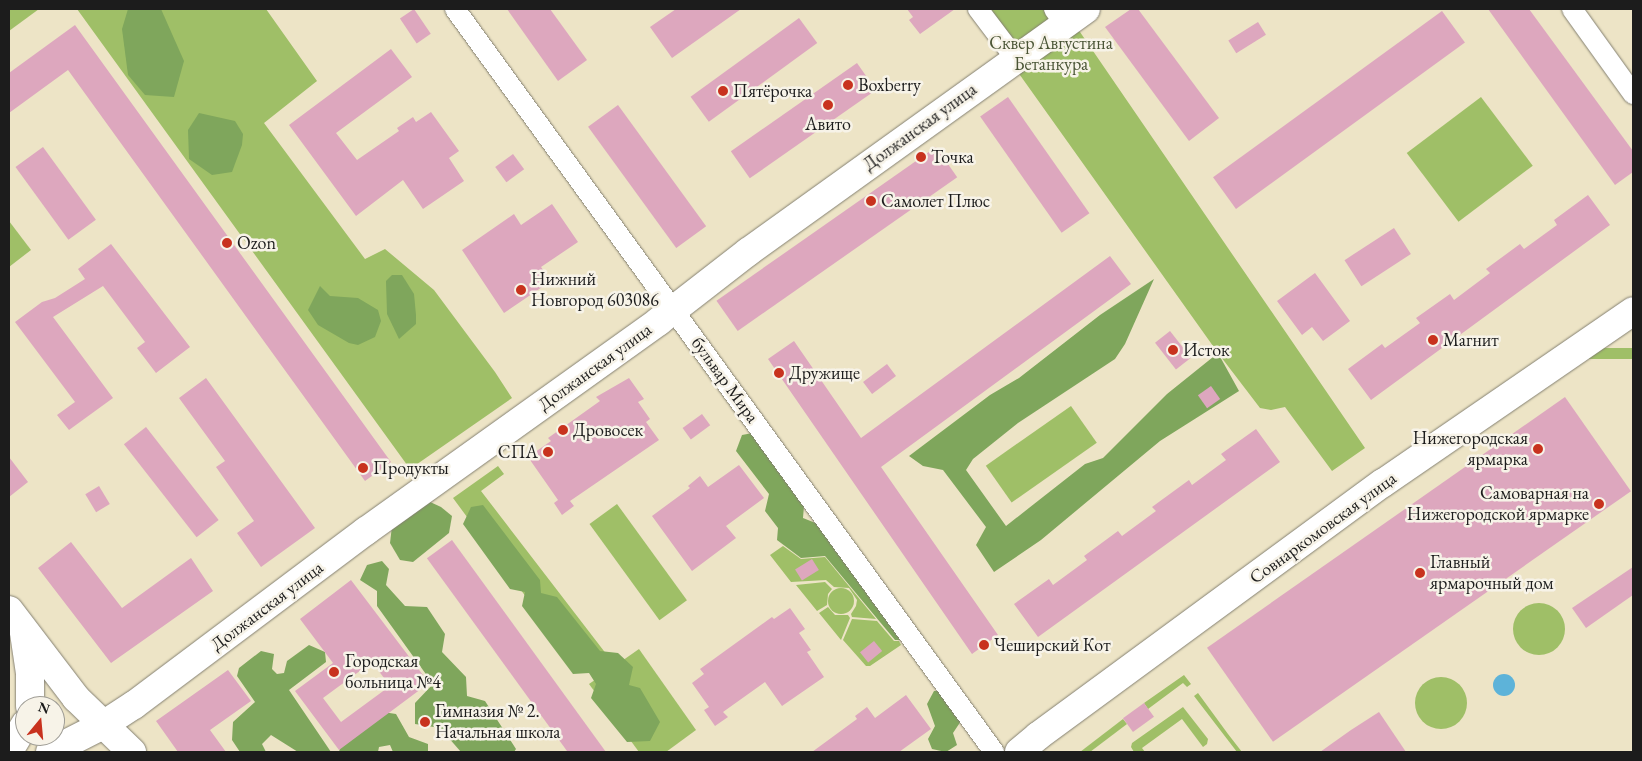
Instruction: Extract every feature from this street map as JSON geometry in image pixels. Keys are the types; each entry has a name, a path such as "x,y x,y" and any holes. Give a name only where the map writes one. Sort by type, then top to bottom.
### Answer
{"main road":[{"name":"Должанская улица","path":"50,752 103,725 230,635 366,531 674,309 756,246 1015,58 1068,14"},
{"name":"Совнаркомовская улица","path":"1019,752 1038,736 1383,483 1633,311"},
{"path":"16,620 76,698 132,752"},
{"path":"16,620 30,673 30,696"}],"street":[{"name":"бульвар Мира","path":"455,9 994,752"},
{"path":"978,9 1015,58"},
{"path":"1572,9 1633,94"}],"green space":[{"path":"9,9 39,9 9,31"},
{"path":"77,9 266,9 317,81 264,123 365,259 385,249 434,290 512,398 410,469"},
{"path":"128,9 161,9 184,61 174,97 145,95 128,75 122,29"},
{"name":"Сквер Августина Бетанкура","path":"969,9 1061,9 1080,32 1365,448 1332,471 1285,407 1271,410 1260,408 1218,353 1015,68"},
{"path":"1481,97 1533,166 1458,222 1407,153"},
{"path":"199,113 235,121 243,134 242,145 232,172 212,175 189,159 188,130"},
{"path":"9,221 31,250 9,267"},
{"path":"392,275 402,275 414,294 416,324 399,339 387,314 386,281"},
{"path":"1154,279 1125,344 1115,359 1018,423 973,459 966,470 1006,526 1085,464 1103,458 1167,394 1218,353 1239,391 1160,441 1041,540 994,572 976,545 986,527 943,470 923,466 909,456 990,395 1019,378 1100,315"},
{"path":"320,286 330,296 358,298 378,310 381,321 375,337 358,345 349,343 318,325 308,310"},
{"path":"1572,348 1633,348 1633,359 1572,359"},
{"path":"1071,406 1097,443 1012,503 986,466"},
{"path":"758,432 804,506 803,518 818,524 902,640 895,640 825,556 801,558 777,540 778,528 765,511 769,494 736,451 742,435"},
{"path":"498,466 504,474 481,491 607,655 582,673 453,498"},
{"path":"428,501 441,507 452,516 449,533 413,562 400,560 390,543 392,526"},
{"path":"617,504 687,600 659,620 589,524"},
{"path":"483,505 540,580 541,593 557,597 600,651 618,653 633,667 629,685 640,688 660,722 650,741 627,742 591,698 596,684 589,673 573,674 522,606 525,592 510,589 463,524 471,507"},
{"path":"783,546 801,559 825,557 876,619 852,617 851,614 857,600 849,588 834,587 826,580 791,582 770,555"},
{"path":"382,561 389,569 386,585 405,606 427,607 445,634 442,652 466,677 467,696 485,701 516,749 514,752 461,752 440,728 415,724 415,703 433,684 377,606 377,591 360,580 367,565"},
{"path":"825,582 832,589 828,594 827,605 817,611 796,585"},
{"path":"841,588 850,592 854,601 850,610 841,614 832,610 828,601 832,592"},
{"path":"1539,603 1549,605 1557,611 1563,619 1565,629 1563,639 1557,647 1549,653 1539,655 1529,653 1521,647 1515,639 1513,629 1515,619 1521,611 1529,605"},
{"path":"828,607 835,615 848,615 850,618 841,640 819,613"},
{"path":"852,619 877,621 894,641 899,641 901,645 870,666 866,666 843,640"},
{"path":"309,645 325,652 326,662 289,690 331,752 298,752 271,735 262,744 266,752 240,752 232,740 233,722 255,702 237,676 239,668 261,651 274,654 272,669 277,674 284,673 287,661"},
{"path":"639,649 696,730 666,752 639,752 589,684"},
{"path":"1184,675 1191,684 1187,687 1183,683 1148,709 1144,703"},
{"path":"1441,677 1451,679 1459,685 1465,693 1467,703 1465,713 1459,721 1451,727 1441,729 1431,727 1423,721 1417,713 1415,703 1417,693 1423,685 1431,679"},
{"path":"934,691 944,691 963,718 953,733 957,745 946,752 932,749 928,739 935,726 927,704"},
{"path":"1198,693 1242,752 1237,752 1194,696"},
{"path":"1183,707 1208,739 1207,744 1203,747 1182,719 1142,748 1145,752 1134,752 1131,747 1132,743"},
{"path":"383,712 396,714 409,737 428,744 428,752 393,752 390,745 379,747 378,752 339,752 342,739"},
{"path":"1123,719 1127,724 1090,752 1080,752"}],"water":[{"path":"1504,674 1512,677 1515,685 1512,693 1504,696 1496,693 1493,685 1496,677"}],"building":[{"path":"414,9 431,34 417,43 400,19"},
{"path":"507,9 550,9 587,60 558,81"},
{"path":"676,9 741,9 672,58 650,27"},
{"path":"907,9 955,9 920,34 909,20 913,17"},
{"path":"1131,9 1138,9 1219,118 1189,141 1105,27"},
{"path":"1488,9 1529,9 1633,151 1633,172 1615,185"},
{"path":"1442,11 1465,43 1236,209 1213,177"},
{"path":"799,18 817,43 709,122 691,97"},
{"path":"1258,22 1266,35 1236,53 1228,41"},
{"path":"75,25 391,462 365,481 68,70 9,113 9,73"},
{"path":"391,49 412,77 336,133 357,160 399,131 397,128 413,117 416,122 431,112 459,151 449,158 464,181 423,209 403,180 356,216 289,125"},
{"path":"857,63 876,90 750,178 731,151"},
{"path":"1008,97 1089,213 1062,233 980,117"},
{"path":"618,105 706,226 676,248 588,127"},
{"path":"43,147 96,220 68,240 15,167"},
{"path":"936,147 957,177 738,331 716,301"},
{"path":"513,154 524,169 506,182 495,167"},
{"path":"1588,195 1610,225 1371,400 1348,369 1382,344 1385,348 1420,323 1416,318 1450,294 1454,300 1490,273 1486,269 1520,244 1524,249 1557,225 1554,220"},
{"path":"552,204 578,242 541,267 551,281 504,313 462,250 514,214 521,225"},
{"path":"1394,228 1411,254 1361,286 1345,260"},
{"path":"111,244 190,347 156,373 137,348 145,342 103,286 53,317 113,398 69,430 57,415 75,402 15,322 42,302 55,298 85,279 78,269"},
{"path":"1110,256 1131,284 881,467 998,635 972,654 768,359 794,341 861,438"},
{"path":"1315,273 1350,321 1323,341 1312,327 1302,335 1277,301"},
{"name":"Исток","path":"1170,331 1191,358 1176,369 1155,343"},
{"path":"887,364 896,376 872,394 863,382"},
{"path":"206,378 315,528 261,567 237,533 254,521 216,467 225,461 179,398"},
{"path":"629,378 644,399 638,402 650,419 646,422 659,440 570,501 574,506 562,515 554,503 558,500 528,457 551,441 548,438 600,401 596,397"},
{"path":"1211,386 1220,399 1207,408 1198,395"},
{"name":"Главный ярмарочный дом","path":"1565,397 1631,491 1273,742 1207,648"},
{"path":"702,414 710,425 691,439 683,428"},
{"path":"146,427 219,520 197,537 124,444"},
{"path":"1256,429 1280,462 1038,637 1014,604 1049,579 1053,585 1087,560 1084,556 1118,531 1122,536 1156,511 1152,507 1189,480 1192,485 1226,460 1221,454"},
{"path":"9,457 28,482 9,497"},
{"path":"739,465 764,498 726,526 736,538 692,571 652,516 690,488 688,486 700,476 708,487"},
{"path":"99,486 110,504 96,512 85,494"},
{"path":"452,540 605,751 568,752 427,558"},
{"path":"71,542 122,608 191,558 213,591 111,663 38,568"},
{"path":"812,559 819,570 802,581 795,570"},
{"path":"1633,567 1633,595 1586,628 1572,608"},
{"path":"351,580 429,683 339,750 295,691 333,663 300,619","holes":["372,662 390,686 341,722 323,698"]},
{"path":"790,608 805,629 799,633 811,650 807,652 824,677 782,706 765,682 723,712 728,717 715,726 704,710 709,707 692,683 704,674 700,669 772,617 774,619"},
{"path":"874,641 882,651 868,662 860,652"},
{"path":"228,670 251,701 210,730 226,752 178,752 156,721"},
{"path":"906,695 931,729 899,752 812,752 857,719 855,716 867,707 875,718"},
{"path":"1144,703 1154,717 1133,732 1123,718"},
{"path":"1379,712 1406,752 1320,752 1351,730"}],"place":[{"name":"Boxberry","path":"848,85"},
{"name":"Пятёрочка","path":"723,91"},
{"name":"Авито","path":"828,105"},
{"name":"Точка","path":"921,157"},
{"name":"Самолет Плюс","path":"871,201"},
{"name":"Ozon","path":"227,243"},
{"name":"Нижний Новгород 603086","path":"521,290"},
{"name":"Магнит","path":"1433,340"},
{"name":"Исток","path":"1173,350"},
{"name":"Дружище","path":"779,373"},
{"name":"Дровосек","path":"563,430"},
{"name":"Нижегородская ярмарка","path":"1538,449"},
{"name":"СПА","path":"548,452"},
{"name":"Продукты","path":"363,468"},
{"name":"Самоварная на Нижегородской ярмарке","path":"1599,504"},
{"name":"Главный ярмарочный дом","path":"1420,573"},
{"name":"Чеширский Кот","path":"984,645"},
{"name":"Городская больница №4","path":"334,672"},
{"name":"Гимназия № 2. Начальная школа","path":"425,722"}]}
